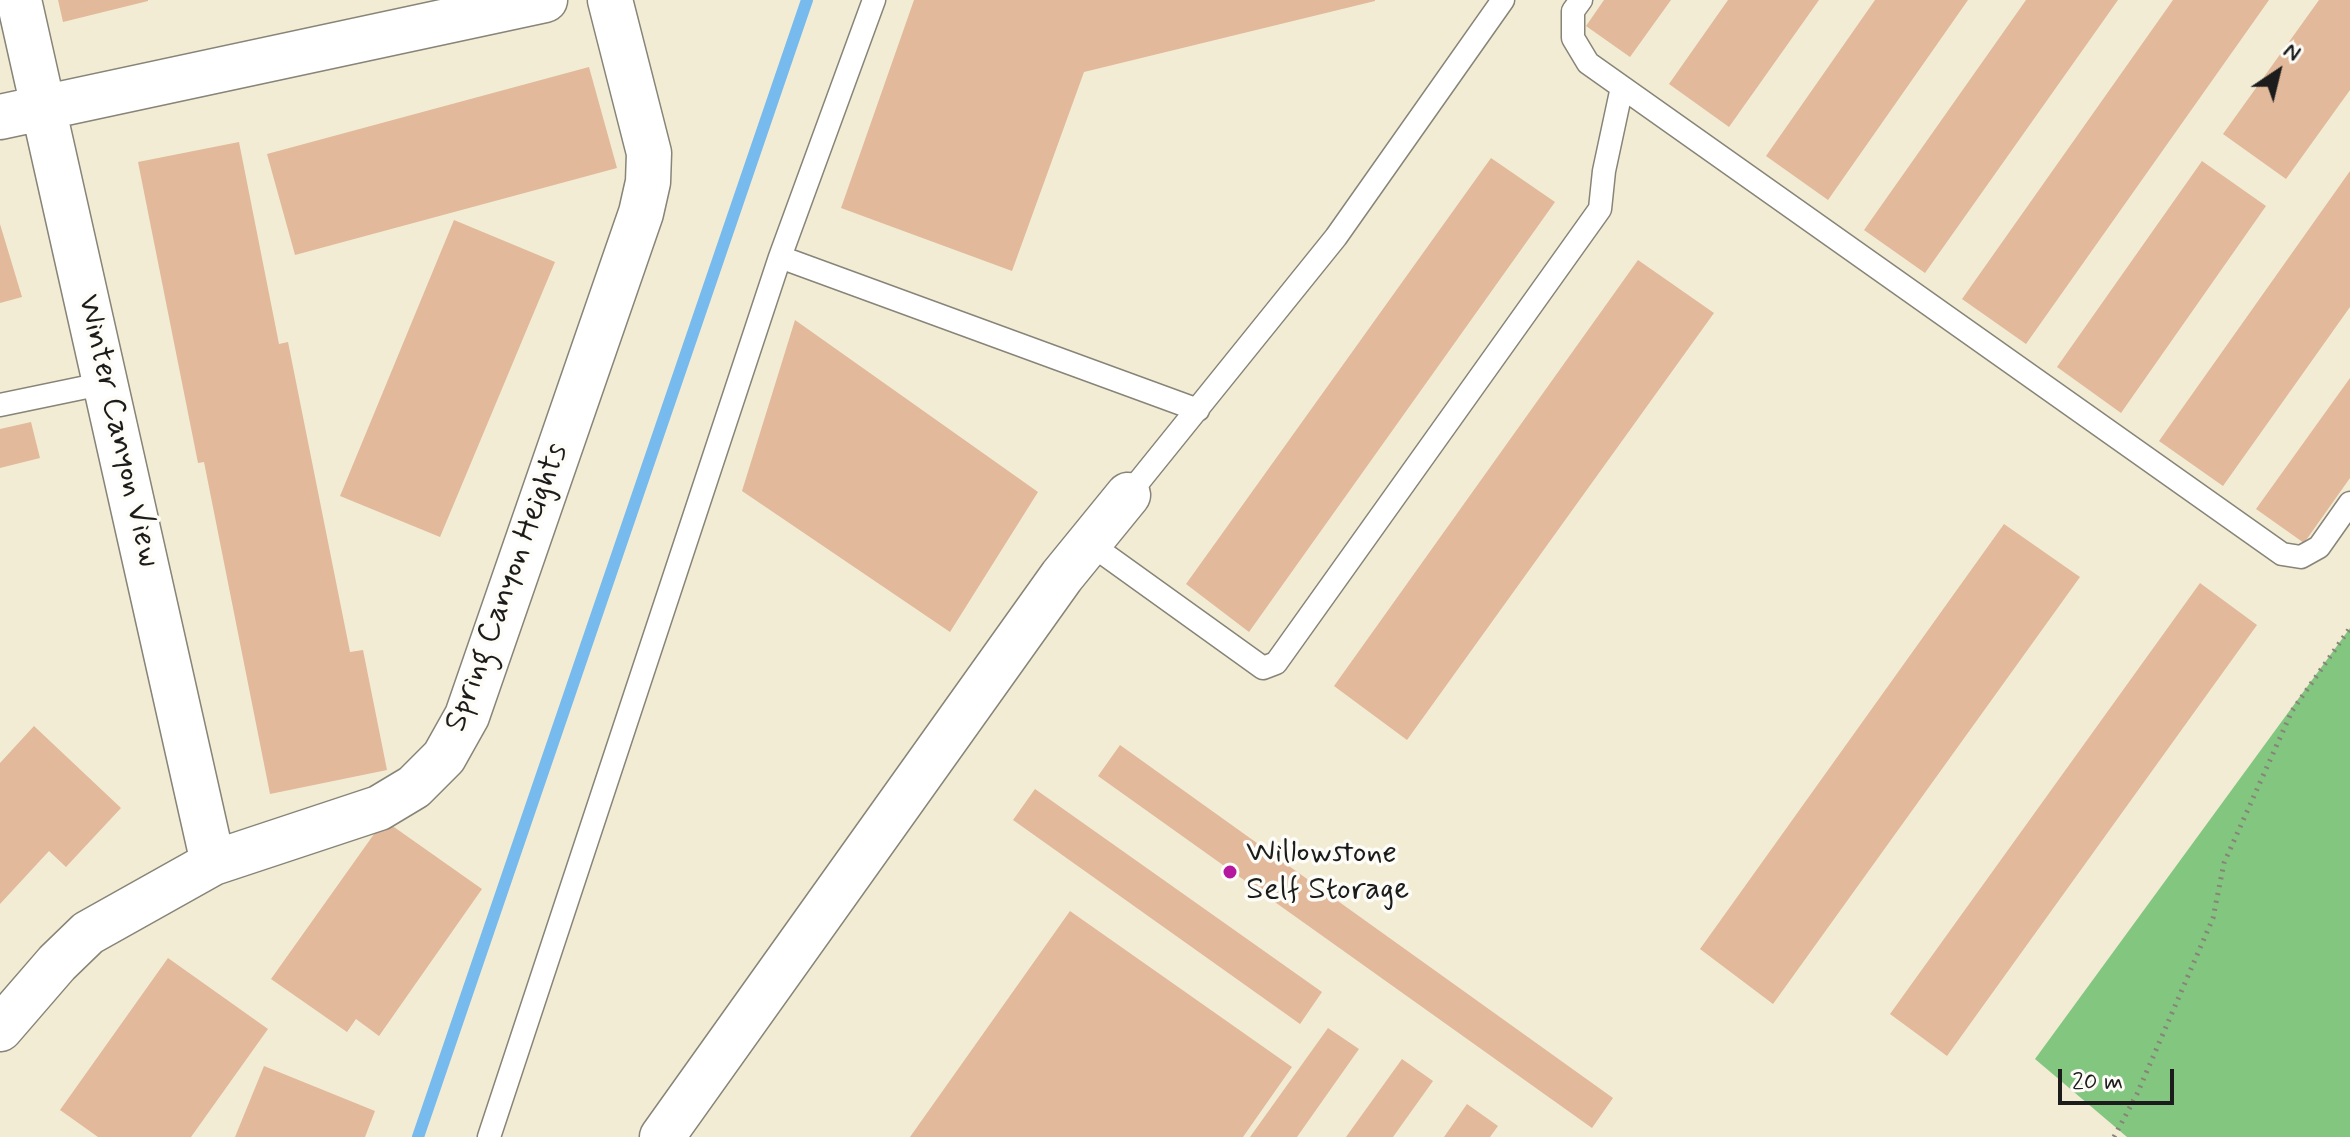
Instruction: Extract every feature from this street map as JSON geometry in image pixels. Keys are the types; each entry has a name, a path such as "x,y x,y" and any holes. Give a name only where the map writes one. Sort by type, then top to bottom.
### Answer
{"street":[{"name":"Winter Canyon View","path":"19,0 213,863"},
{"path":"0,117 434,12 545,0"},
{"name":"Spring Canyon Heights","path":"0,1029 57,963 88,933 213,863 379,808 414,787 444,757 467,716 636,227 648,182 649,153 610,0"},
{"path":"662,1137 1062,576 1128,495"}],"lane":[{"path":"489,1137 780,257 874,0"},
{"path":"1128,495 1336,237 1503,0"},
{"path":"1581,0 1573,11 1573,38 1588,63 2282,554 2301,557 2319,547 2350,503"},
{"path":"1089,543 1263,668 1276,663 1600,209 1604,171 1622,87"},
{"path":"780,257 1198,410"},
{"path":"0,405 106,383"}],"path":[{"path":"2114,1137 2137,1094 2213,918 2224,863 2292,711 2350,628"}],"green space":[{"path":"2350,628 2350,1137 2127,1137 2035,1059"}],"building":[{"path":"58,0 148,0 148,1 63,22"},
{"path":"914,0 1375,1 1084,72 1012,271 841,208"},
{"path":"1604,0 1671,0 1630,57 1586,26"},
{"path":"1728,0 1819,0 1729,127 1669,84"},
{"path":"1875,0 1968,0 1828,200 1766,156"},
{"path":"2026,0 2118,0 1925,273 1864,230"},
{"path":"2173,0 2269,0 2026,344 1962,299"},
{"path":"2319,0 2350,0 2350,90 2286,179 2223,134"},
{"path":"589,67 617,168 295,255 267,154"},
{"path":"239,142 279,344 288,342 350,652 363,650 387,770 270,794 204,462 198,463 138,162"},
{"path":"1491,158 1555,202 1249,632 1186,584"},
{"path":"2202,161 2266,206 2121,413 2057,367"},
{"path":"2350,171 2350,307 2223,486 2159,441"},
{"path":"454,220 555,262 440,537 340,496"},
{"path":"0,224 22,297 0,303"},
{"path":"1638,260 1714,313 1407,740 1334,686"},
{"path":"795,320 1038,492 950,632 742,491"},
{"path":"2350,378 2350,478 2304,543 2256,509"},
{"path":"31,422 40,458 0,468 0,429"},
{"path":"2004,524 2080,577 1773,1004 1700,949"},
{"path":"2200,583 2257,625 1947,1056 1890,1014"},
{"path":"34,726 121,808 66,867 49,851 0,904 0,763"},
{"path":"1120,745 1613,1098 1592,1128 1098,776"},
{"path":"1035,789 1322,992 1300,1024 1013,820"},
{"path":"384,820 482,889 379,1036 356,1019 347,1032 271,979"},
{"path":"1070,911 1292,1067 1243,1137 910,1137"},
{"path":"168,958 268,1029 191,1137 98,1137 60,1110"},
{"path":"1328,1028 1359,1049 1297,1137 1250,1137"},
{"path":"1402,1059 1433,1081 1393,1137 1346,1137"},
{"path":"264,1066 375,1111 365,1137 235,1137"},
{"path":"1467,1104 1498,1126 1490,1137 1444,1137"}],"waterway":[{"path":"418,1137 807,0"}],"place":[{"name":"Willowstone Self Storage","path":"1230,872"}]}
